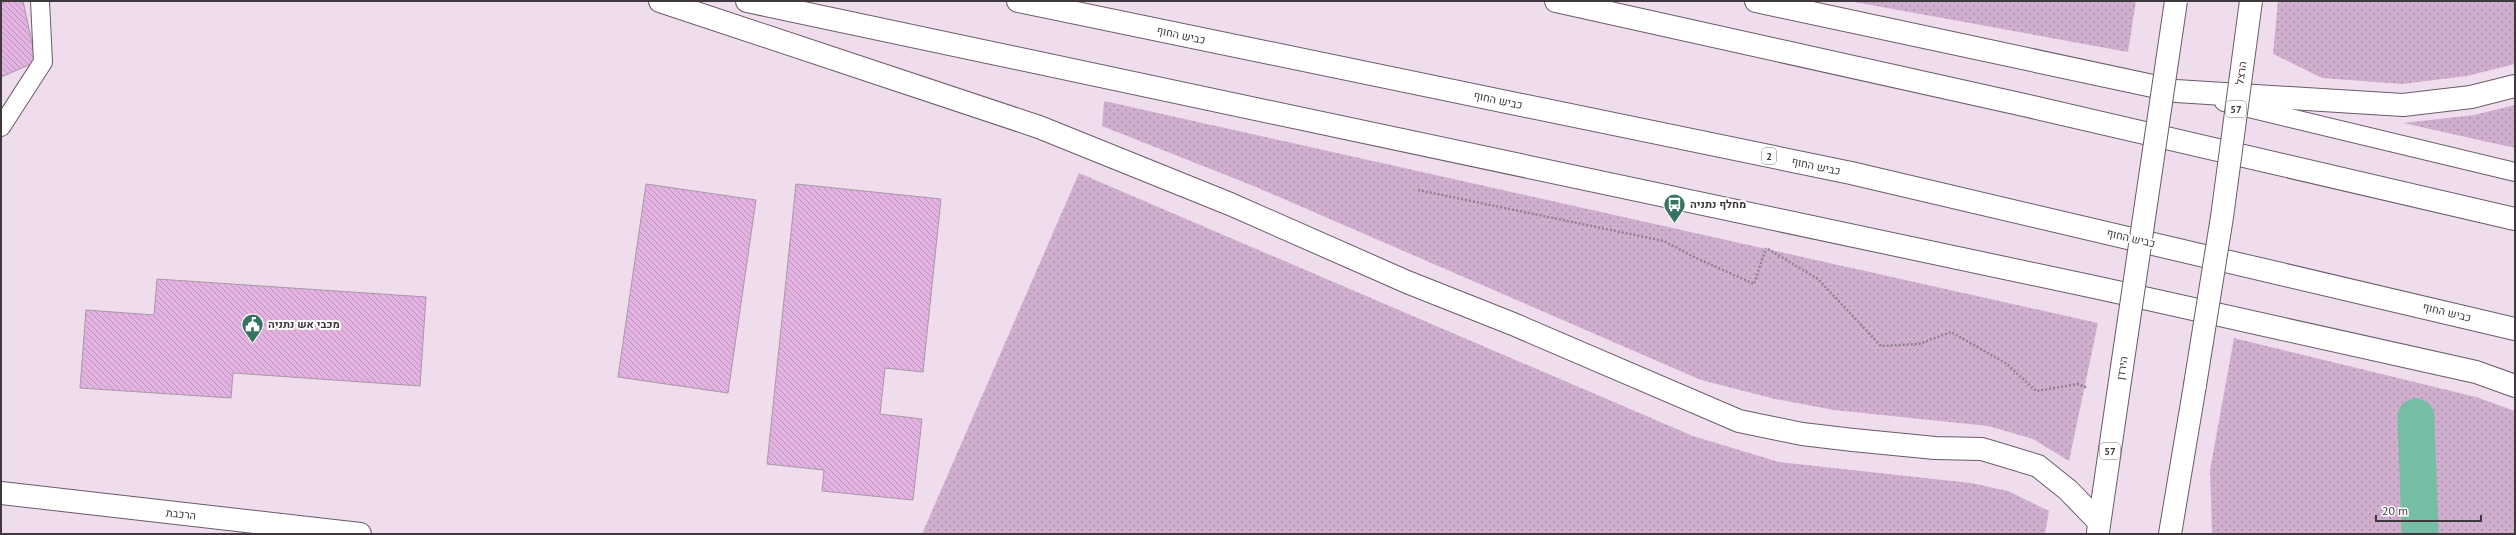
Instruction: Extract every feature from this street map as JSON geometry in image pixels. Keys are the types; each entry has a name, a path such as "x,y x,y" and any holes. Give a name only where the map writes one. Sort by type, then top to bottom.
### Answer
{"main road":[{"path":"660,1 1039,128 1230,204 1406,282 1513,324 1739,421 1802,434 1853,440 1934,448 1982,449 2038,466 2068,490 2098,528"},
{"path":"747,1 2099,288 2476,372 2515,386"},
{"name":"כביש החוף","path":"1018,1 1851,173 2515,329"},
{"path":"1556,1 2032,107 2515,219"},
{"path":"1756,1 2176,91 2403,105 2471,97 2515,86"},
{"name":"הירדן","path":"2098,528 2148,201 2176,1"},
{"name":"הרצל","path":"2177,495 2222,217 2251,1"},
{"name":"הרכבת","path":"1,493 360,534"},
{"path":"2177,495 2181,534"},
{"name":"57","path":"2170,534 2177,495"}],"lane":[{"path":"1,127 43,62 40,1"},
{"path":"2176,91 2515,172"},
{"path":"2476,372 2515,382"}],"path":[{"path":"1418,190 1664,241 1694,258 1754,284 1766,248 1772,218"},
{"path":"1766,248 1818,279 1881,346 1919,344 1951,332 2007,364 2036,391 2078,384 2090,388"}],"shaded area":[{"path":"1849,1 2136,1 2128,52"},
{"path":"2278,1 2515,1 2515,64 2467,76 2402,84 2322,78 2273,54"},
{"path":"1104,101 2098,323 2069,461 2033,439 1988,426 1834,410 1775,399 1701,380 1256,187 1102,126"},
{"path":"2515,105 2515,148 2403,123 2474,115"},
{"path":"1079,173 1693,436 1779,462 1971,483 2008,491 2049,511 2045,534 922,534"},
{"path":"2234,338 2476,397 2515,411 2515,534 2212,534 2210,470"}],"building":[{"path":"23,1 36,62 1,77 1,2"},
{"path":"646,184 756,200 728,393 618,377"},
{"path":"796,184 941,199 923,372 885,368 880,414 922,419 913,500 822,491 824,470 767,464"},
{"name":"מכבי אש נתניה","path":"157,279 426,297 420,386 233,373 231,398 80,388 86,310 154,315"}],"waterway":[{"path":"2416,417 2420,534"}],"place":[{"name":"מחלף נתניה","path":"1674,224"},
{"name":"מכבי אש נתניה","path":"253,344"}]}
